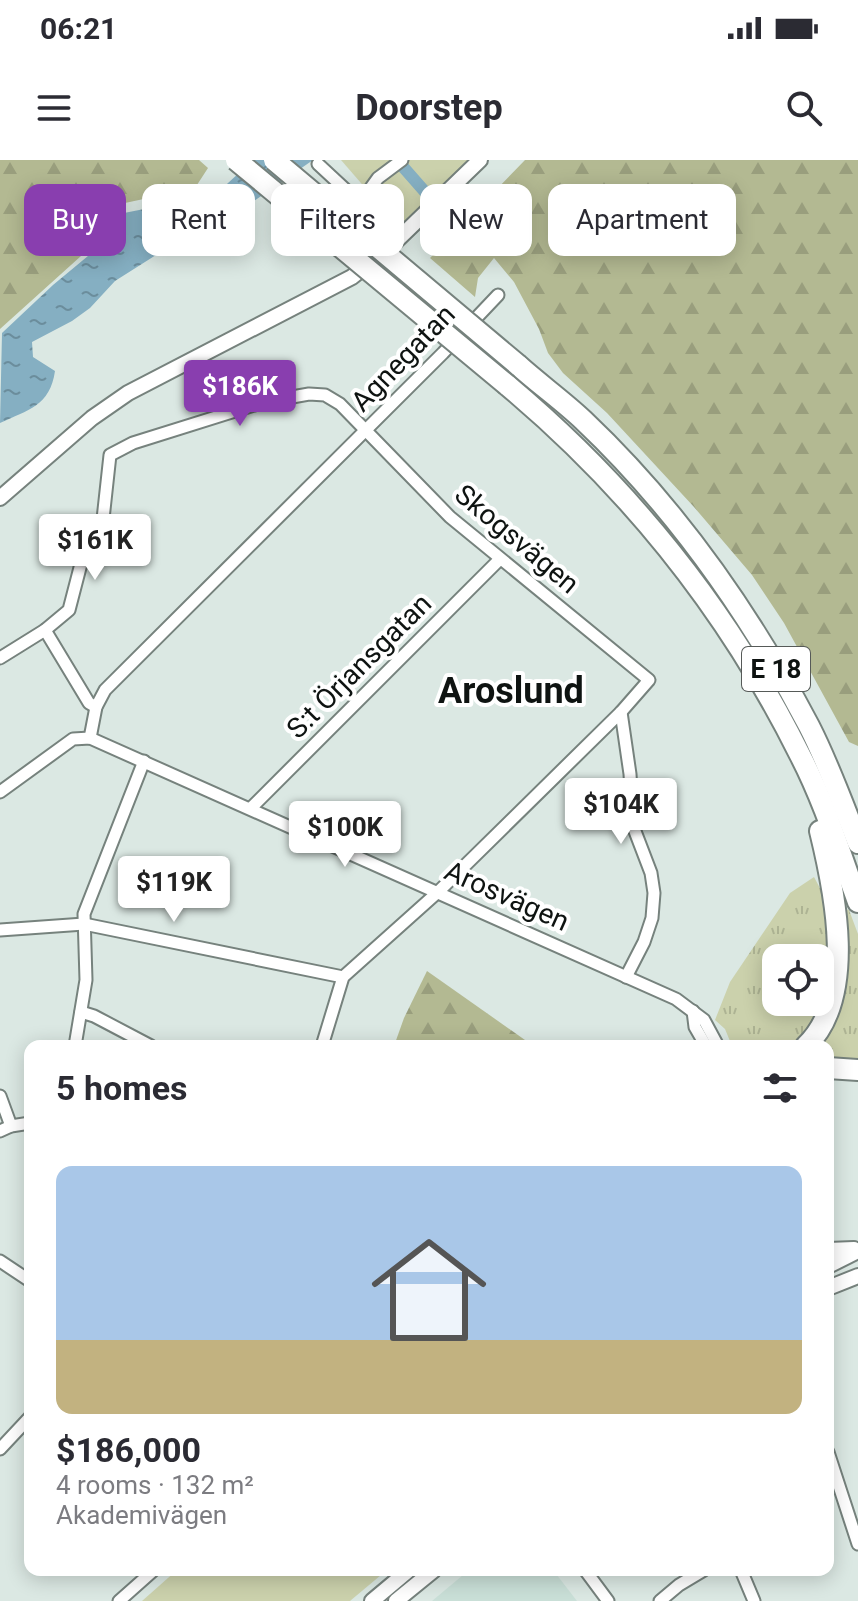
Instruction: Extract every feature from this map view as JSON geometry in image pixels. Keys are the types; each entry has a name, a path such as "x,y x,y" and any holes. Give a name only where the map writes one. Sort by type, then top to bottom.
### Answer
{"highway":[{"name":"E 18","path":"236,160 507,385 588,456 626,496 701,589 745,655 846,837"},
{"name":"E 18","path":"274,160 581,418 667,510 768,653 810,728 836,789 846,837 836,918 836,977 828,1012 812,1040"},
{"name":"E 18","path":"840,881 858,902"},
{"path":"834,1068 858,1070"}],"street":[{"path":"0,498 92,418 128,393 352,277 392,245 480,160"},
{"path":"318,164 360,203 378,178 399,162"},
{"name":"Agnegatan","path":"90,738 96,707 105,690 498,295"},
{"name":"Skogsvägen","path":"45,630 69,610 83,556 103,519 110,455 117,450 255,405 309,394 325,395 340,404 450,517 649,680 621,712"},
{"name":"S:t Örjansgatan","path":"251,808 500,559"},
{"path":"0,658 45,630 89,703 96,707"},
{"path":"324,1040 343,977 438,892 621,712"},
{"path":"621,712 630,774 633,826 651,873 654,893 648,930 626,977"},
{"path":"0,792 73,739 90,738"},
{"name":"Arosvägen","path":"90,738 676,999 704,1020 715,1040"},
{"path":"76,1040 86,965 84,914 144,761"},
{"path":"0,930 84,924 343,977"},
{"path":"693,1010 695,1027 703,1040"},
{"path":"81,1012 140,1040"},
{"path":"0,1096 6,1129"},
{"path":"834,1250 858,1250"},
{"path":"834,1263 858,1250"},
{"path":"0,1261 24,1277"},
{"path":"834,1286 858,1276"},
{"path":"0,1449 24,1423"},
{"path":"834,1470 858,1544"},
{"path":"119,1601 147,1576"},
{"path":"372,1601 402,1576"},
{"path":"396,1601 427,1576"},
{"path":"589,1576 608,1601"},
{"path":"660,1601 694,1576"},
{"path":"744,1576 754,1601"}],"shaded area":[{"path":"462,1576 558,1576 577,1601 432,1601"}],"green space":[{"path":"0,160 199,160 208,168 198,184 142,184 142,199 126,203 126,184 24,184 24,256 81,256 0,329"},
{"path":"341,160 470,160 445,184 420,184 420,209 404,224 404,184 362,184"},
{"path":"525,160 858,160 858,746 849,742 784,623 752,575 607,413 563,373 548,353 514,282 494,258 478,278 475,297 430,258 532,256 532,184 502,184"},
{"path":"814,877 828,903 830,944 762,944 762,1016 818,1016 816,1021 799,1040 730,1040 725,1029 715,1020 730,982 790,893"},
{"path":"844,909 849,910 858,934 858,1058 834,1060 834,1040 817,1040 822,1016 834,1016 834,958"},
{"path":"427,971 525,1040 396,1040"},
{"path":"170,1576 380,1576 350,1601 142,1601"}],"water":[{"path":"253,160 313,160 278,184 271,184 271,189 255,200 255,184 227,184"},
{"path":"142,209 142,256 154,256 115,281 90,308 72,321 32,342 33,357 55,371 52,383 36,405 0,423 2,333 88,256 126,256 126,213"}],"waterway":[{"path":"397,160 420,186"}],"district":[{"name":"Aroslund","path":"511,691"}]}
